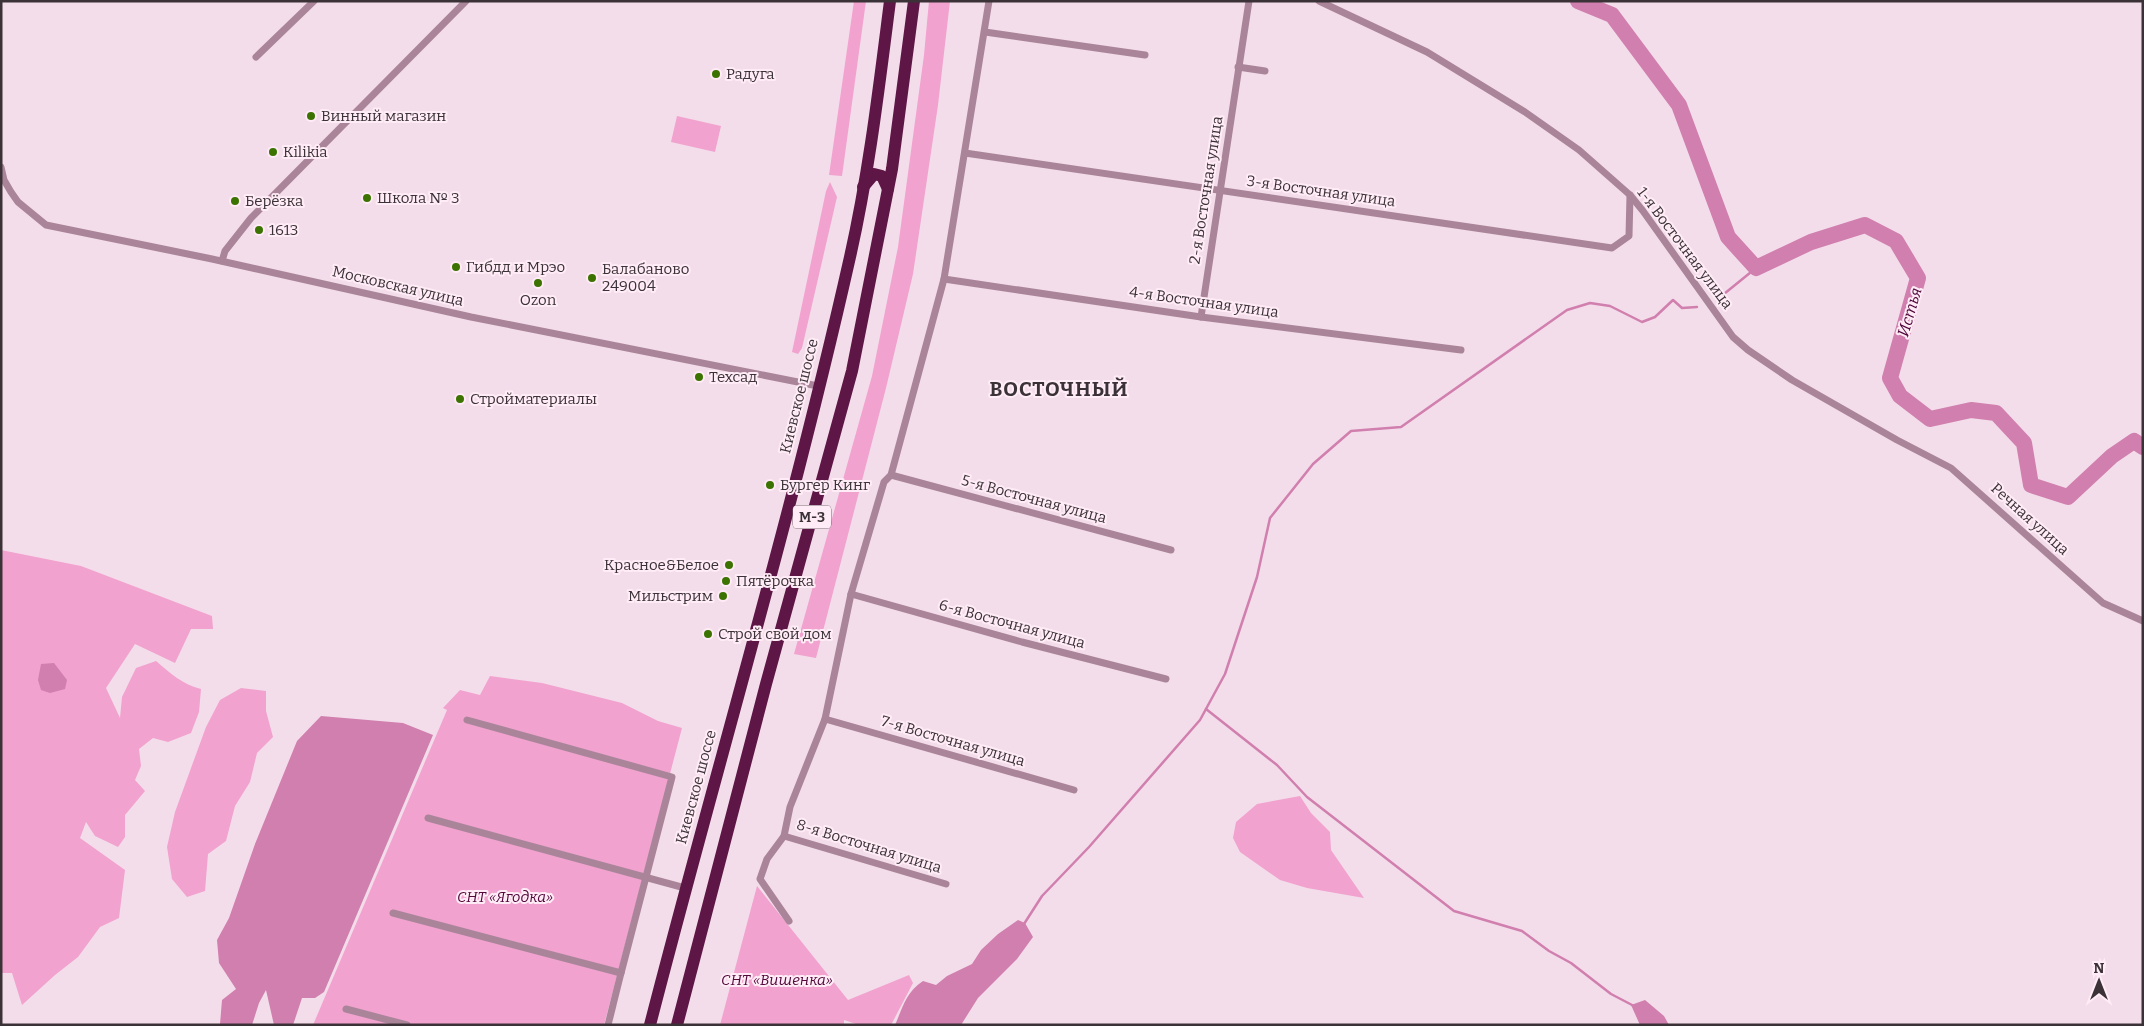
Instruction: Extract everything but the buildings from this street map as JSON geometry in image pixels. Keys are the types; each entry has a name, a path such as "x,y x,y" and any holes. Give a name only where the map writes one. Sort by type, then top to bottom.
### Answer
{"highway":[{"name":"Киевское шоссе","path":"650,1025 685,888 744,674 850,255 863,187 890,1"},
{"name":"М-3","path":"677,1025 766,684 852,371 888,189 914,1"},
{"path":"863,187 874,174 882,176 888,189"}],"street":[{"path":"256,57 314,1"},
{"path":"222,262 225,251 262,206 466,1"},
{"path":"789,921 760,879 767,859 784,836 790,807 825,719 851,594 884,482 891,475 944,279 989,1"},
{"name":"2-я Восточная улица","path":"1200,316 1249,1"},
{"name":"1-я Восточная улица","path":"1319,1 1427,52 1526,112 1579,150 1630,195 1734,337 1748,350 1792,380 1897,440"},
{"path":"985,32 1145,55"},
{"path":"1238,67 1265,71"},
{"name":"3-я Восточная улица","path":"965,153 1612,248 1629,236 1630,195"},
{"name":"Московская улица","path":"1,167 4,180 18,202 46,225 471,317 818,386"},
{"name":"4-я Восточная улица","path":"944,279 1200,316 1461,350"},
{"name":"Речная улица","path":"1897,440 1951,468 2103,603 2143,621"},
{"name":"5-я Восточная улица","path":"891,475 1170,550"},
{"name":"6-я Восточная улица","path":"851,594 1022,642 1166,679"},
{"name":"7-я Восточная улица","path":"825,719 1074,790"},
{"path":"467,720 672,777 608,1025"},
{"path":"428,818 685,888"},
{"name":"8-я Восточная улица","path":"784,836 946,884"},
{"path":"393,913 621,973"},
{"path":"346,1009 407,1025"}],"green space":[{"path":"854,1 866,1 842,176 829,175"},
{"path":"929,1 950,1 938,105 913,274 886,388 816,658 794,654 872,376 898,247 924,55"},
{"path":"677,116 721,126 715,152 671,142"},
{"path":"830,182 837,197 802,348 798,354 792,352 826,191"},
{"path":"1,550 81,566 212,616 213,629 191,629 175,663 135,644 106,688 120,718 122,697 136,668 156,661 182,681 201,689 199,712 191,733 168,742 153,738 139,749 141,766 135,780 145,791 125,815 125,837 118,847 95,836 86,822 80,838 125,870 119,918 100,927 78,957 22,1005 12,973 1,973"},
{"name":"СНТ «Ягодка»","path":"490,676 542,683 622,703 658,721 682,728 604,1025 313,1025 447,710 443,708 460,690 480,695"},
{"path":"241,688 266,691 266,711 273,737 257,753 250,782 235,806 226,841 208,854 205,891 187,897 172,879 167,847 175,812 206,727 220,700"},
{"path":"1300,796 1311,813 1330,832 1331,850 1364,898 1307,888 1280,880 1240,852 1233,838 1236,822 1257,804"},
{"name":"СНТ «Вишенка»","path":"757,886 848,1000 909,975 913,983 891,1025 859,1025 844,1020 844,1025 720,1025"}],"shaded area":[{"path":"54,663 67,680 65,689 50,693 41,690 38,680 41,664"},
{"path":"321,716 403,723 433,735 324,992 315,998 302,998 293,1025 274,1025 266,990 259,1003 252,1025 220,1024 222,1000 236,989 219,963 217,940 229,918 255,844 297,741"},
{"path":"1018,920 1025,923 1033,937 1017,959 978,998 961,1025 895,1025 906,1000 917,985 923,981 936,985 947,976 972,964 981,950 998,934"},
{"path":"1645,1000 1664,1016 1669,1025 1640,1025 1631,1005"}],"waterway":[{"name":"Истья","path":"1578,1 1612,15 1679,105 1728,237 1756,268 1811,242 1865,225 1896,241 1918,278 1890,378 1900,396 1930,419 1971,410 1996,413 2024,443 2031,485 2068,497 2112,456 2134,441 2143,447"},
{"path":"1719,298 1756,268"},
{"path":"1024,924 1042,896 1089,847 1200,720 1225,674 1257,577 1270,518 1313,464 1351,431 1401,427 1567,310 1590,303 1610,306 1642,322 1655,317 1673,300 1682,308 1697,307"},
{"path":"1206,709 1277,765 1307,797 1454,911 1522,931 1549,951 1571,963 1611,994 1634,1006"}],"place":[{"name":"Радуга","path":"716,74"},
{"name":"Винный магазин","path":"311,116"},
{"name":"Kilikia","path":"273,152"},
{"name":"Школа № 3","path":"367,198"},
{"name":"Берёзка","path":"235,201"},
{"name":"1613","path":"259,230"},
{"name":"Гибдд и Мрэо","path":"456,267"},
{"name":"Балабаново 249004","path":"592,278"},
{"name":"Ozon","path":"538,283"},
{"name":"Техсад","path":"699,377"},
{"name":"Стройматериалы","path":"460,399"},
{"name":"Бургер Кинг","path":"770,485"},
{"name":"Красное&Белое","path":"729,565"},
{"name":"Пятёрочка","path":"726,581"},
{"name":"Мильстрим","path":"723,596"},
{"name":"Строй свой дом","path":"708,634"}],"district":[{"name":"ВОСТОЧНЫЙ","path":"1059,389"}]}
